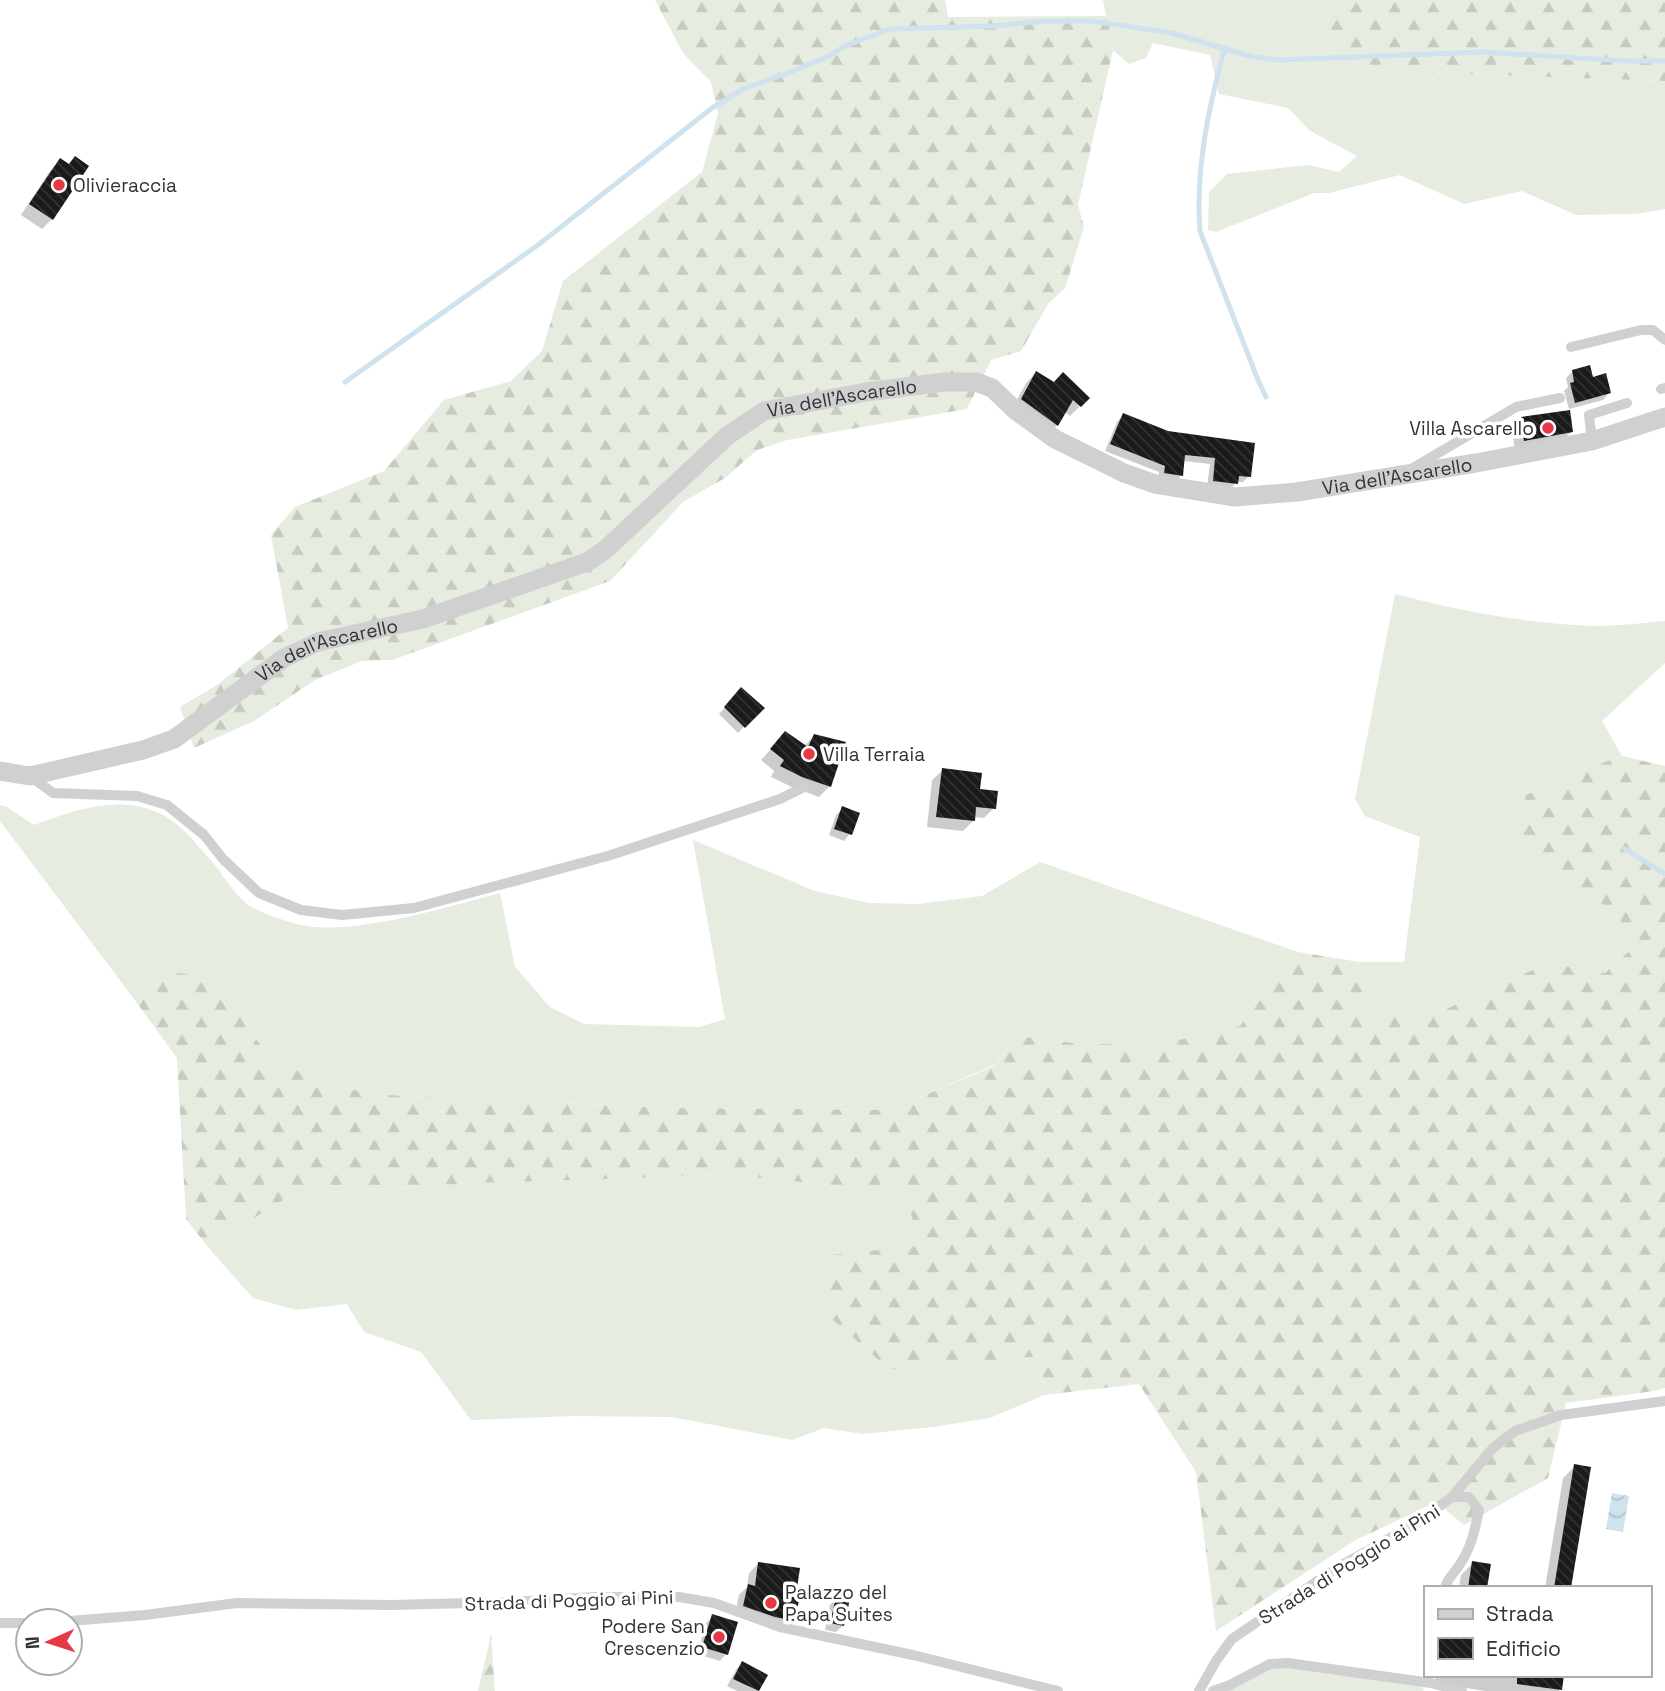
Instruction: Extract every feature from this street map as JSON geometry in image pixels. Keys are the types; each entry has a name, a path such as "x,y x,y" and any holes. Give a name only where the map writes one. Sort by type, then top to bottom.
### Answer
{"street":[{"name":"Via dell'Ascarello","path":"0,771 30,776 118,757 174,739 284,658 318,642 422,620 587,562 605,550 727,436 764,411 866,392 945,382 976,382 992,388 1015,410 1055,439 1124,473 1155,484 1235,497 1297,492 1401,476 1592,441 1665,417"}],"lane":[{"path":"1571,347 1641,330 1653,330 1665,340"},
{"path":"1401,476 1516,407 1560,398"},
{"path":"1592,441 1590,415 1627,404"},
{"path":"30,776 53,793 137,796 167,804 204,835 223,859 259,893 301,910 342,915 414,908 611,855 780,799 804,787"},
{"name":"Strada di Poggio ai Pini","path":"1199,1691 1232,1639 1338,1567 1415,1524 1452,1497 1493,1448 1516,1431 1561,1415 1665,1401"},
{"path":"1446,1586 1469,1548 1479,1510 1469,1497 1452,1497"},
{"name":"Strada di Poggio ai Pini","path":"84,1620 237,1604 391,1605 594,1597 679,1597 714,1603 772,1625 913,1654 1058,1691"},
{"path":"1213,1691 1269,1664 1288,1663 1432,1679 1462,1691"}],"green space":[{"path":"655,0 945,0 948,17 1107,16 1113,50 1078,205 1084,227 1065,288 1048,304 1021,351 991,360 967,409 787,440 757,450 725,478 683,502 610,581 392,660 362,661 315,680 254,721 194,748 180,707 217,685 288,628 271,535 295,507 384,471 444,400 511,381 542,351 563,281 702,172 718,114 711,82 683,53"},
{"path":"1103,0 1340,0 1318,38 1355,73 1665,81 1665,209 1635,214 1576,215 1522,191 1464,204 1400,175 1329,193 1314,193 1216,232 1208,230 1209,192 1227,174 1308,165 1339,172 1357,156 1310,131 1288,108 1219,94 1210,55 1153,43 1146,58 1129,64 1113,50"},
{"path":"1340,0 1665,0 1665,81 1355,73 1318,38"},
{"path":"1395,594 1469,611 1545,623 1596,626 1665,621 1665,663 1602,721 1622,756 1569,775 1526,795 1616,913 1636,946 1605,973 1548,963 1444,1010 1369,1015 1359,962 1404,962 1420,837 1365,816 1355,799"},
{"path":"1622,756 1665,766 1665,1388 1566,1403 1548,1478 1464,1525 1436,1502 1354,1541 1216,1631 1196,1472 1139,1384 1044,1395 1042,1356 890,1370 831,1318 820,1256 920,1246 905,1192 727,1175 475,1183 293,1194 208,1247 186,1219 177,1058 131,995 170,972 221,978 270,1062 367,1094 672,1108 890,1110 996,1065 1017,1036 1074,1043 1156,1045 1240,1026 1298,952 1359,962 1370,1015 1444,1010 1548,963 1605,973 1635,946 1616,913 1548,869 1514,836 1526,795 1569,775"},
{"path":"0,805 34,825 98,806 131,805 147,808 170,819 183,830 246,904 296,924 342,927 369,924 426,913 500,893 515,967 550,1007 584,1024 699,1027 725,1019 693,840 815,891 869,903 918,904 982,896 1040,862 1298,952 1241,1026 1156,1045 1074,1043 1017,1036 996,1064 890,1110 672,1108 367,1094 270,1062 221,978 170,972 131,995 0,821"},
{"path":"727,1175 906,1192 920,1246 890,1370 1042,1356 1044,1395 990,1418 863,1434 824,1428 792,1440 672,1417 572,1416 471,1420 421,1352 364,1332 347,1304 296,1310 253,1298 208,1247 293,1194 475,1183"},
{"path":"491,1635 495,1691 478,1691"},
{"path":"1287,1667 1421,1685 1424,1691 1226,1691 1272,1668"}],"water":[{"path":"1612,1493 1629,1496 1623,1532 1606,1529"}],"building":[{"name":"Olivieraccia","path":"75,156 89,166 53,220 29,204 60,158 69,164"},
{"path":"1590,365 1593,377 1606,373 1611,393 1575,403 1570,383 1574,382 1572,370"},
{"path":"1036,371 1054,382 1063,372 1090,398 1081,407 1073,400 1058,426 1021,399"},
{"name":"Villa Ascarello","path":"1570,410 1573,432 1524,441 1521,417"},
{"path":"1123,413 1168,431 1255,443 1251,477 1239,476 1238,484 1213,481 1215,458 1185,455 1183,476 1164,473 1165,466 1110,444"},
{"path":"741,687 765,708 745,728 724,707"},
{"name":"Villa Terraia","path":"785,731 808,747 814,734 846,742 831,787 780,766 784,760 770,749"},
{"path":"942,768 982,773 980,789 998,791 996,809 976,807 975,821 936,817"},
{"path":"842,806 860,813 852,835 834,829"},
{"path":"1574,1464 1591,1467 1571,1586 1554,1586"},
{"path":"1472,1561 1491,1564 1487,1586 1468,1586"},
{"path":"758,1562 800,1568 796,1595 800,1595 795,1621 743,1606 748,1584 755,1586"},
{"path":"836,1597 850,1599 844,1626 830,1623"},
{"name":"Podere San Crescenzio","path":"712,1614 738,1622 728,1655 702,1647"},
{"path":"742,1661 768,1675 759,1691 733,1679"},
{"path":"1517,1677 1564,1677 1562,1690 1517,1684"}],"waterway":[{"path":"345,382 538,245 712,108 743,89 788,73 827,57 845,46 890,29 1091,21 1172,33 1253,57 1278,60 1483,52 1665,61"},
{"path":"1225,47 1201,162 1200,231 1266,397"},
{"path":"1625,849 1665,874"}],"place":[{"name":"Olivieraccia","path":"59,185"},
{"name":"Villa Ascarello","path":"1548,428"},
{"name":"Villa Terraia","path":"809,754"},
{"name":"Palazzo del Papa Suites","path":"771,1603"},
{"name":"Podere San Crescenzio","path":"719,1637"}]}
